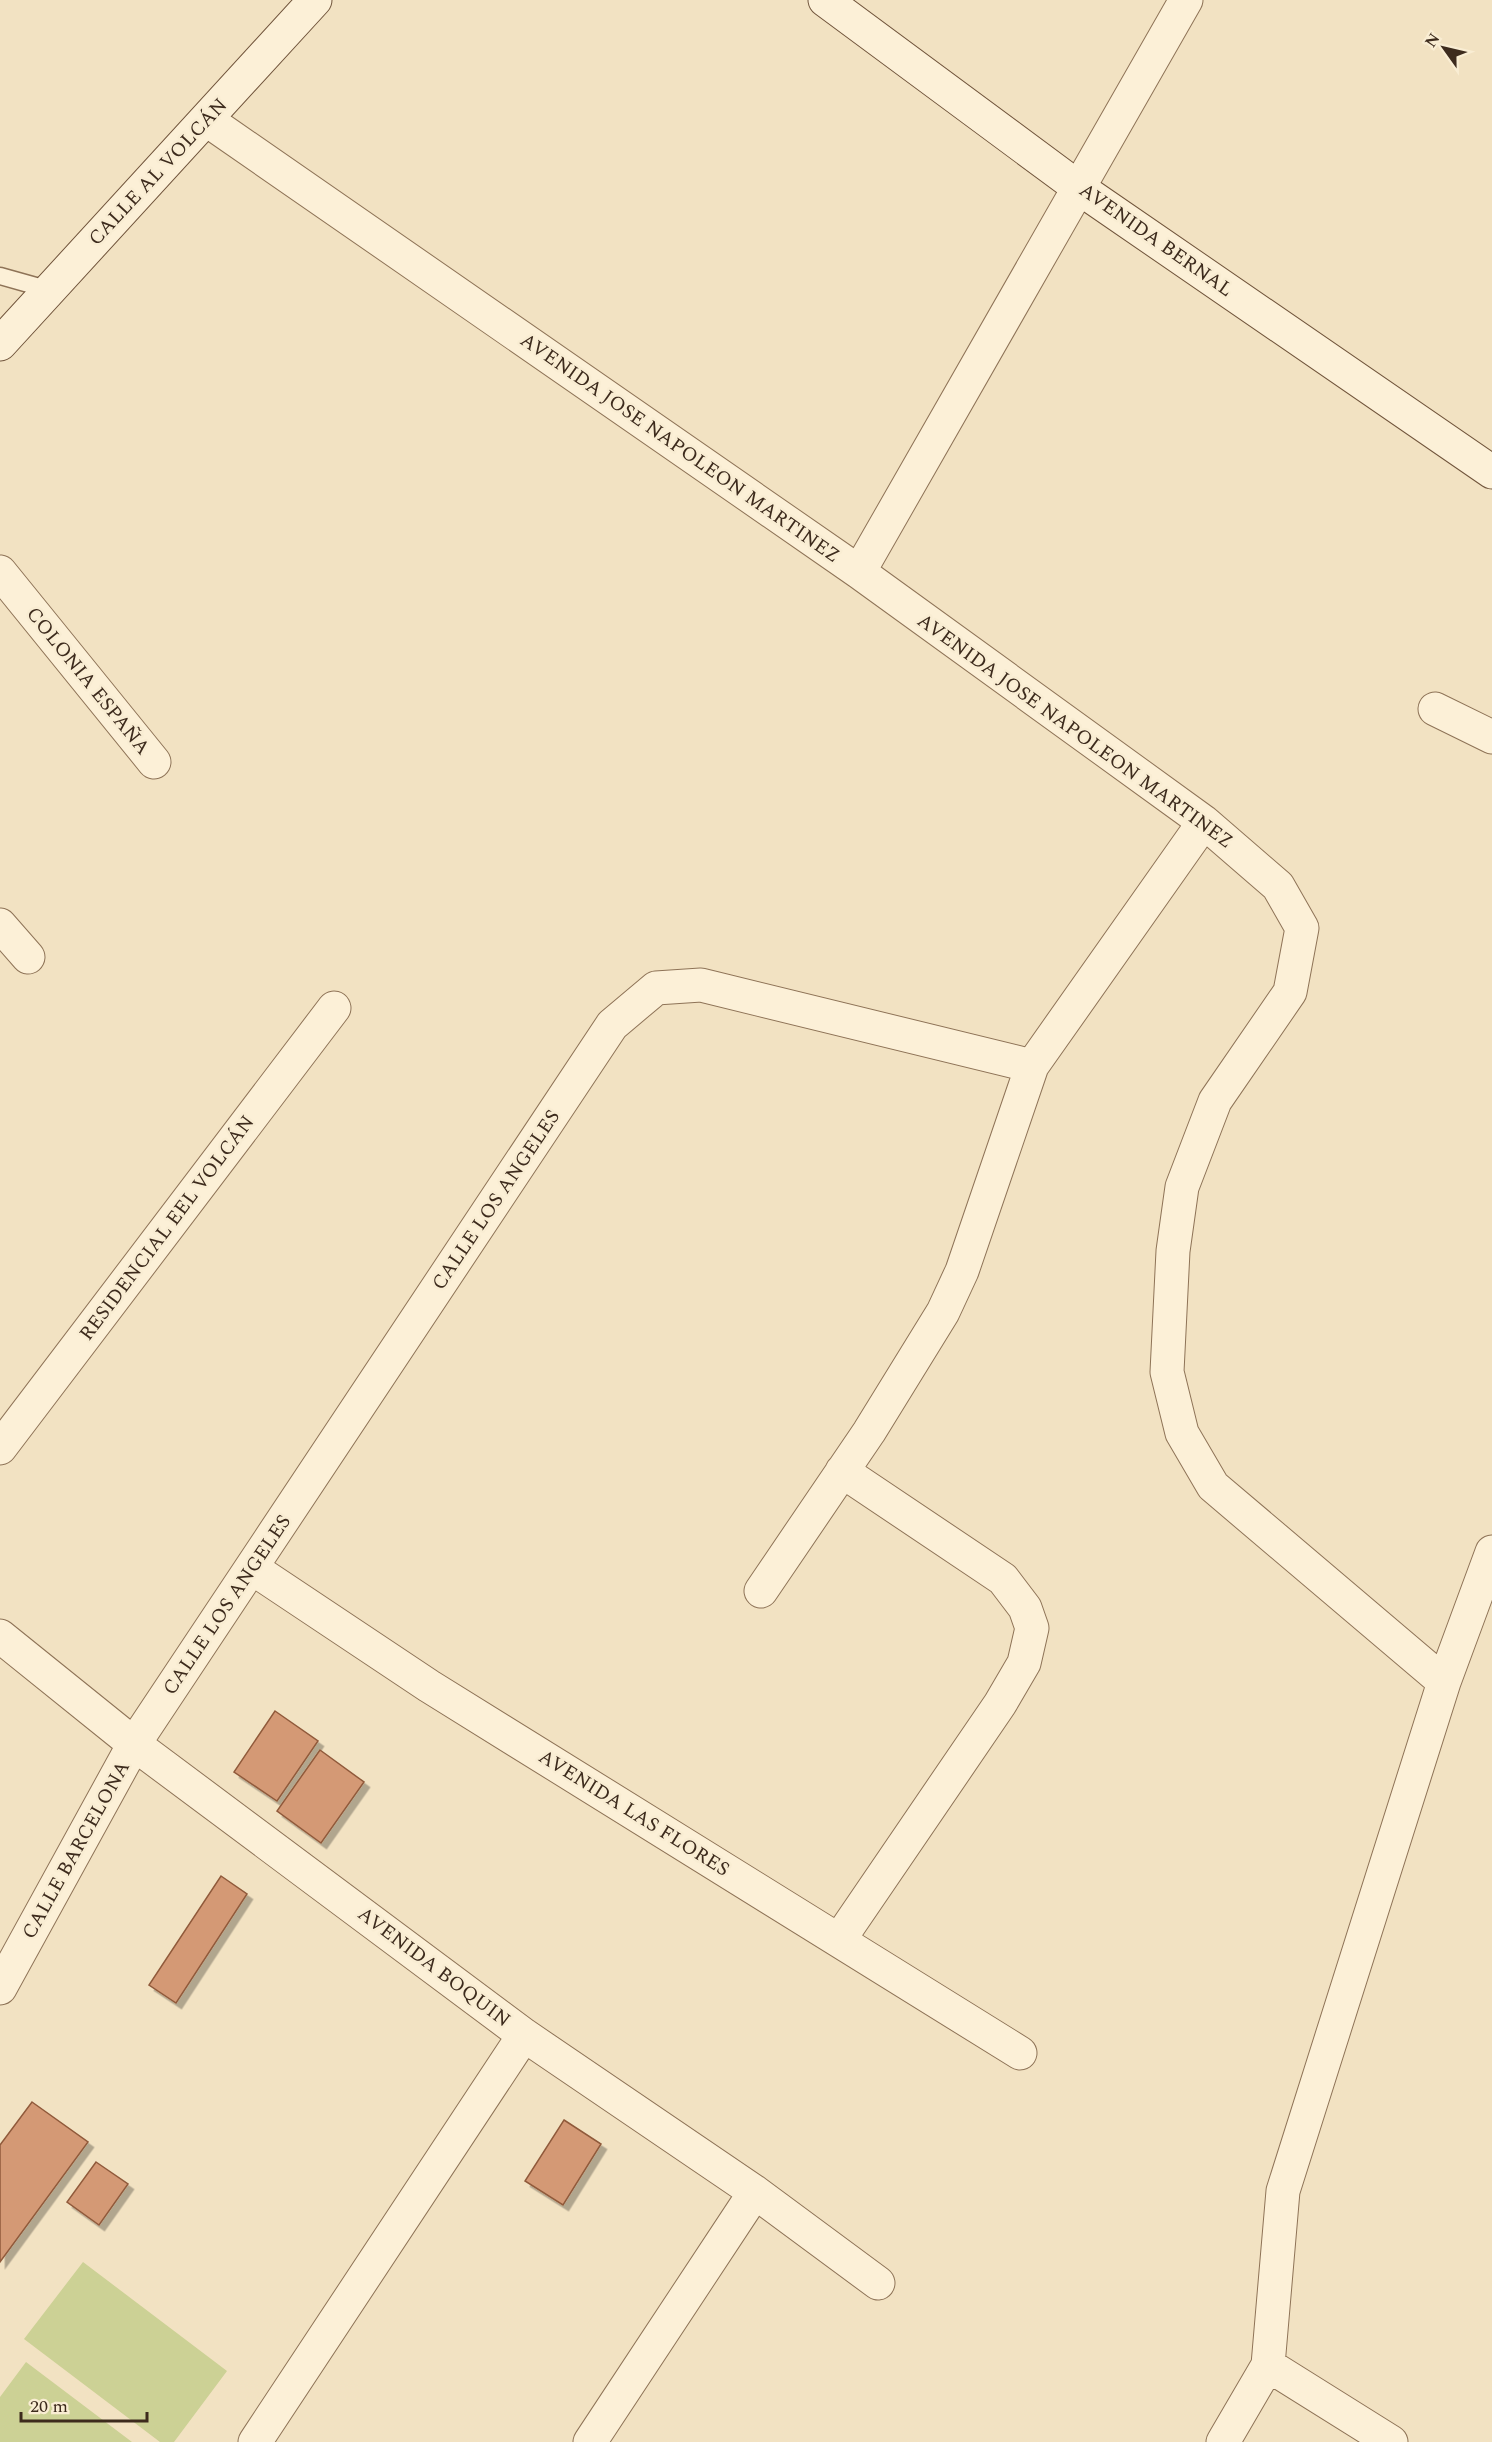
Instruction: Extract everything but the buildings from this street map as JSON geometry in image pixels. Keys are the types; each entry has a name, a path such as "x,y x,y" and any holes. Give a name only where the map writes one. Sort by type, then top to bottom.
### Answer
{"street":[{"name":"CALLE AL VOLCÁN","path":"0,344 315,0"},
{"name":"AVENIDA BERNAL","path":"825,0 1079,188 1492,472"},
{"path":"859,572 1186,0"},
{"name":"AVENIDA JOSE NAPOLEON MARTINEZ","path":"207,120 859,572 1204,822 1278,886 1302,928 1290,992 1215,1101 1182,1187 1173,1251 1167,1372 1182,1432 1213,1486 1444,1682"},
{"name":"COLONIA ESPAÑA","path":"0,572 154,762"},
{"path":"1435,709 1492,737"},
{"path":"761,1591 842,1471 943,1312 962,1271 1032,1066 1204,822"},
{"path":"0,925 28,957"},
{"name":"CALLE LOS ANGELES","path":"134,1743 612,1024 657,988 700,985 1032,1066"},
{"name":"RESIDENCIAL EEL VOLCÁN","path":"0,1448 334,1008"},
{"path":"839,1940 1000,1704 1024,1663 1032,1628 1024,1608 1003,1579 842,1471"},
{"path":"1223,2442 1268,2365 1283,2192 1444,1682 1492,1552"},
{"name":"AVENIDA LAS FLORES","path":"252,1568 429,1686 1020,2053"},
{"name":"AVENIDA BOQUIN","path":"0,1636 134,1743 524,2035 755,2192 878,2283"},
{"name":"CALLE BARCELONA","path":"0,1988 134,1743"},
{"path":"255,2442 524,2035"},
{"path":"590,2442 755,2192"},
{"path":"1268,2365 1391,2442"}],"lane":[{"path":"0,276 50,290"}],"green space":[{"path":"83,2262 227,2371 174,2442 160,2442 24,2339"},
{"path":"26,2362 132,2442 0,2442 0,2397"}]}
